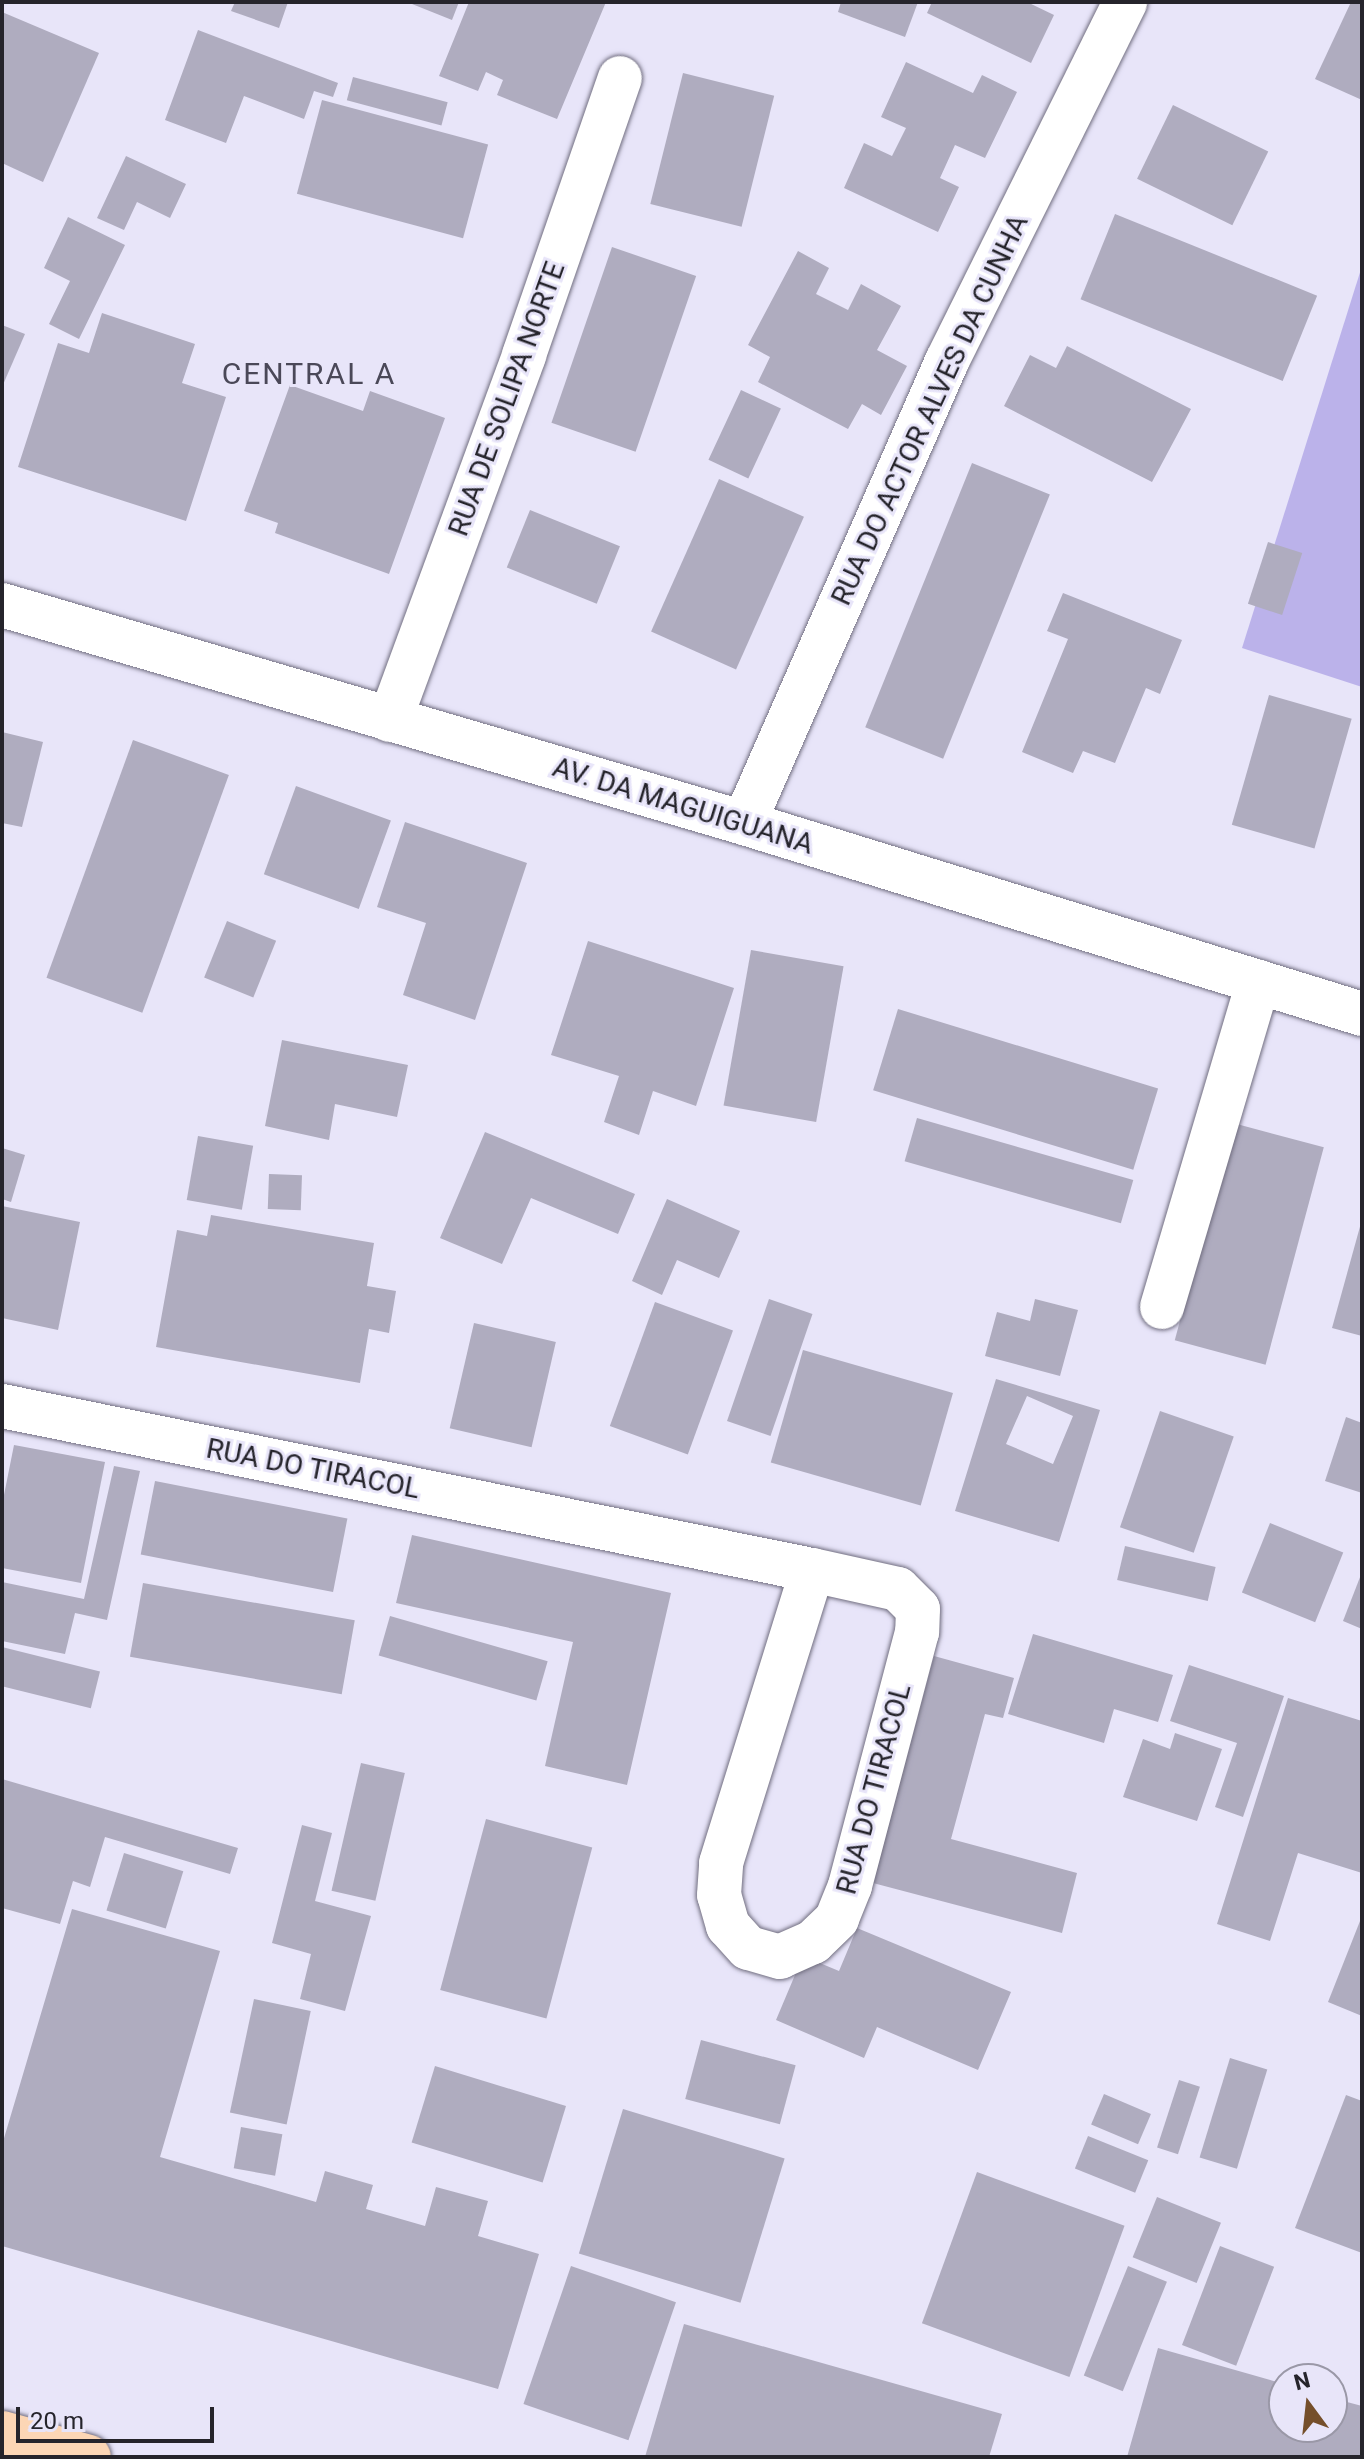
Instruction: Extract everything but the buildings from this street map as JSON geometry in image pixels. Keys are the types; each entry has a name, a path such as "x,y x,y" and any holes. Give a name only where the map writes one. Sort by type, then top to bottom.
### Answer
{"main road":[{"path":"2,2433 89,2457"}],"street":[{"name":"RUA DO ACTOR ALVES DA CUNHA","path":"744,823 947,361 1125,2"},
{"name":"RUA DE SOLIPA NORTE","path":"390,720 524,355 620,78"},
{"name":"AV. DA MAGUIGUANA","path":"2,605 744,823 1362,1014"},
{"path":"1162,1307 1258,982"},
{"name":"RUA DO TIRACOL","path":"2,1406 812,1570 898,1589 918,1609 917,1632 850,1886 837,1919 813,1942 780,1957 748,1948 728,1926 719,1895 721,1863 812,1570"}],"shaded area":[{"path":"1362,266 1362,687 1242,648"}],"district":[{"name":"CENTRAL A","path":"309,374"}]}
